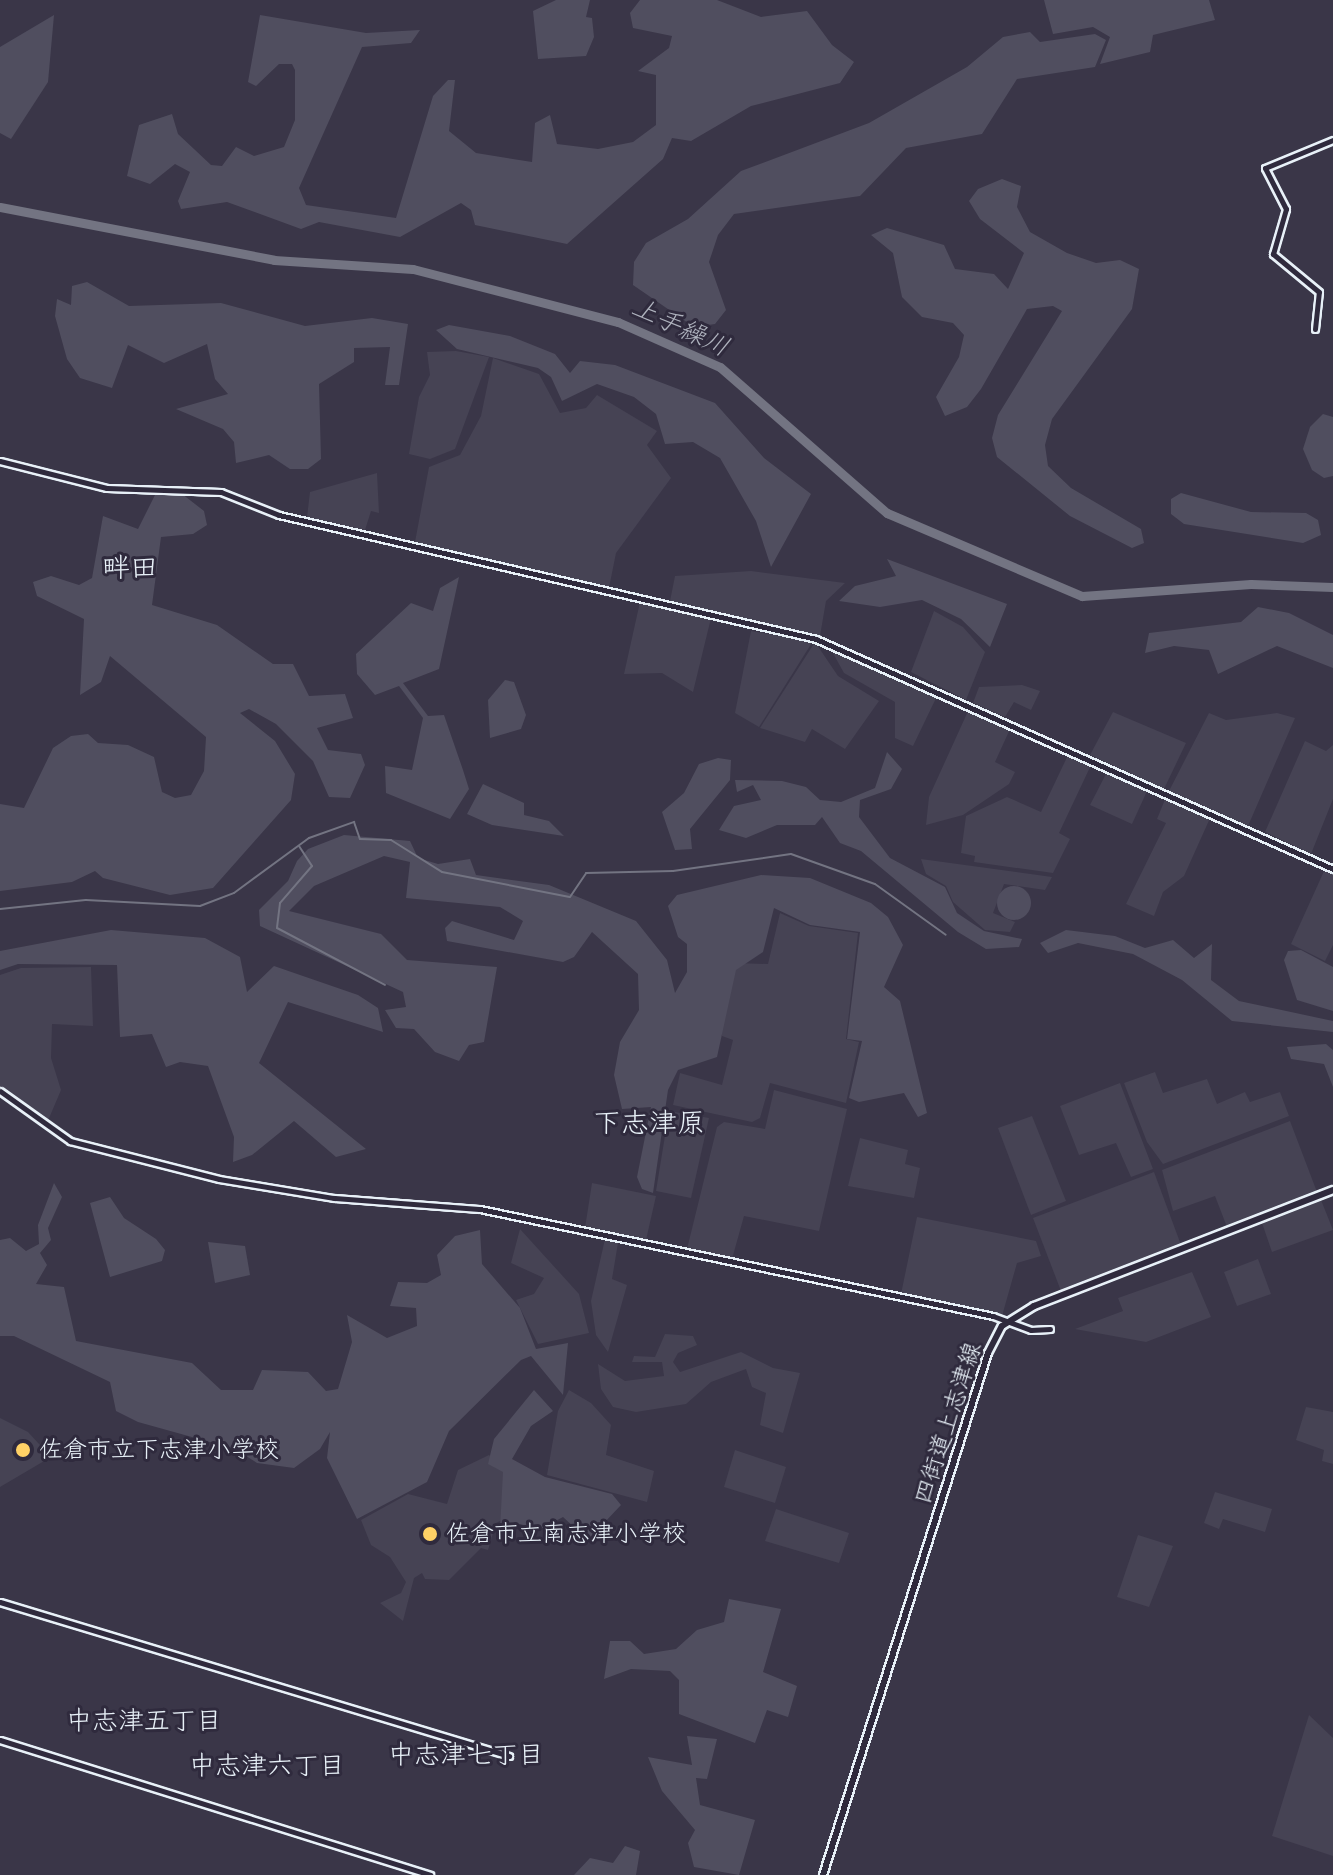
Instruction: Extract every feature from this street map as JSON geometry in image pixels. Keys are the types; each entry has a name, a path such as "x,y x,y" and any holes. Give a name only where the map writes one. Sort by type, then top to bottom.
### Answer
{"main road":[{"name":"四街道上志津線","path":"823,1875 988,1353 1006,1321 1333,1190"}],"street":[{"path":"1315,329 1319,292 1273,254 1286,209 1265,168 1333,140"},
{"path":"0,461 107,488 221,492 279,515 816,639 1333,869"},
{"path":"0,1091 70,1141 219,1179 344,1199 496,1212 1050,1329"},
{"path":"0,1602 509,1756"},
{"path":"0,1740 430,1875"}],"shaded area":[{"path":"556,0 590,0 586,17 592,18 594,37 586,56 538,59 533,11"},
{"path":"640,0 717,0 761,17 807,11 832,45 854,62 840,83 751,106 691,141 672,138 663,159 567,244 475,225 471,210 461,203 400,237 319,222 301,229 227,202 181,209 178,201 190,172 175,164 150,184 127,176 139,125 172,114 178,134 211,165 222,166 236,147 254,156 284,147 295,120 295,70 292,64 279,64 256,86 248,82 260,15 366,33 420,30 411,43 362,47 299,188 306,205 396,218 433,96 448,80 455,80 449,131 476,153 532,162 535,123 550,115 557,144 598,149 633,142 656,125 656,75 638,71 669,48 672,36 633,28 630,13"},
{"path":"1044,0 1209,0 1215,20 1153,35 1150,52 1100,64 1110,37 1093,27 1053,34"},
{"path":"54,15 48,82 11,139 0,133 0,47"},
{"path":"1030,32 1040,42 1095,34 1106,40 1095,67 1017,79 982,134 906,148 860,196 734,214 718,235 709,262 726,310 715,324 694,327 633,285 634,262 646,243 688,219 741,171 869,123 967,67 1003,37"},
{"path":"1002,179 1021,186 1017,207 1030,232 1067,253 1096,263 1120,260 1139,269 1132,309 1052,419 1045,445 1048,466 1071,488 1141,529 1144,543 1132,548 1070,516 997,457 992,438 998,415 1062,311 1053,306 1027,309 981,389 967,407 945,416 936,397 959,357 964,335 953,323 922,317 902,297 893,253 871,235 887,228 944,245 955,269 994,274 1008,289 1024,253 980,219 969,201 978,189"},
{"path":"87,282 129,306 221,303 305,326 372,318 408,324 399,385 385,385 390,347 354,348 354,362 319,384 321,459 308,469 290,469 269,455 236,463 234,442 223,429 176,409 228,394 215,379 207,344 164,363 128,345 112,388 80,378 67,359 55,316 57,299 71,305 72,286"},
{"path":"449,325 510,336 555,354 570,373 580,361 615,365 715,403 764,458 811,494 771,567 756,521 720,458 693,442 665,444 656,414 634,397 597,384 562,401 551,377 538,368 457,349 436,330"},
{"path":"456,351 489,357 455,449 430,459 409,454 419,397 430,375 427,352"},
{"path":"493,358 539,374 560,413 586,408 597,395 657,431 647,445 671,478 616,553 609,588 415,542 429,467 460,455 481,416"},
{"path":"1323,414 1333,417 1333,476 1324,478 1312,470 1303,449 1310,427"},
{"path":"377,473 379,513 371,511 365,530 307,517 310,492"},
{"path":"177,490 204,511 207,525 193,534 161,537 152,605 217,625 273,664 293,664 309,696 345,694 353,718 317,728 328,750 361,754 365,765 350,798 329,797 313,761 276,724 249,709 240,713 275,741 295,774 291,800 213,888 170,895 103,878 95,871 72,882 0,891 0,804 24,808 53,748 71,736 88,734 98,743 128,745 154,757 162,792 175,798 191,795 204,771 206,737 110,656 101,682 80,695 84,619 37,596 33,582 51,576 79,585 92,578 103,516 138,529 156,493"},
{"path":"1181,493 1251,512 1306,513 1318,520 1321,535 1303,543 1184,524 1171,514 1171,499"},
{"path":"887,559 1007,604 990,647 961,619 922,600 880,607 839,601 855,586 896,576"},
{"path":"751,571 845,583 826,601 820,636 670,601 675,576"},
{"path":"459,577 439,669 403,683 428,716 444,715 469,789 450,819 386,793 385,766 412,770 423,718 399,686 375,695 357,674 356,654 411,603 433,611 440,588"},
{"path":"640,602 711,618 693,692 662,673 624,674"},
{"path":"1258,607 1289,613 1333,635 1333,668 1277,646 1218,674 1209,650 1174,646 1145,653 1149,633 1241,622"},
{"path":"934,611 963,627 985,652 966,700 911,672"},
{"path":"751,631 813,641 759,727 735,713"},
{"path":"815,642 838,676 879,701 845,749 812,729 805,742 760,728"},
{"path":"829,646 938,694 913,746 895,738 895,702 844,673"},
{"path":"505,680 514,682 526,715 521,729 490,738 488,700"},
{"path":"1022,685 1040,691 1031,710 1014,702 1005,717 973,703 979,687"},
{"path":"969,709 1011,727 995,762 1015,772 1009,784 963,815 926,825 929,797"},
{"path":"1113,712 1186,743 1164,789 1090,755"},
{"path":"1209,713 1226,720 1277,713 1295,718 1248,826 1169,791"},
{"path":"1305,741 1326,751 1333,745 1333,799 1311,854 1265,832"},
{"path":"887,752 902,769 891,789 860,800 859,817 890,858 945,887 957,913 984,931 1022,939 1019,947 986,949 958,932 861,851 840,843 822,817 815,825 777,825 746,838 719,830 734,806 761,800 753,785 737,792 735,780 782,781 806,787 820,800 841,802 875,788"},
{"path":"1069,753 1092,763 1059,833 1070,839 1053,873 974,862 975,856 961,853 966,816 1007,797 1041,812"},
{"path":"718,758 731,760 730,780 690,829 692,849 675,850 662,812 684,793 699,764"},
{"path":"1108,770 1148,789 1132,824 1090,805"},
{"path":"483,784 524,803 524,815 549,821 564,836 492,825 467,814"},
{"path":"1166,797 1211,816 1184,876 1163,892 1154,916 1126,904 1166,823 1157,819"},
{"path":"344,835 410,841 418,858 438,864 470,859 476,875 549,885 636,921 667,960 675,993 687,972 687,944 678,937 668,906 677,895 761,875 810,878 871,903 888,917 903,945 884,987 900,1001 927,1113 918,1117 904,1093 859,1102 849,1098 862,1041 847,1039 860,932 810,925 774,908 763,952 736,970 717,1057 678,1070 668,1090 653,1193 642,1189 637,1177 651,1107 622,1109 614,1075 620,1042 639,1010 638,974 592,932 574,957 563,962 447,941 445,928 452,921 514,940 523,921 500,907 406,898 410,862 384,856 314,886 289,911 381,934 407,960 497,967 484,1042 469,1045 459,1061 435,1052 414,1029 396,1028 385,1010 406,1007 403,992 260,926 259,910 288,881 297,861 308,849"},
{"path":"921,859 1052,877 1045,890 1004,884 993,913 1015,922 1010,932 985,930 953,902 946,886 926,874"},
{"path":"1325,869 1333,872 1333,945 1325,961 1291,944"},
{"path":"1014,886 1026,891 1031,903 1026,915 1014,920 1002,915 997,903 1002,891"},
{"path":"780,913 809,926 858,933 846,1039 859,1042 846,1103 770,1083 760,1118 752,1122 673,1105 680,1073 722,1085 733,1040 722,1036 722,998 735,963 768,964"},
{"path":"111,930 205,938 240,957 247,992 274,966 358,995 378,1008 383,1032 288,1002 259,1063 366,1149 336,1157 294,1121 252,1155 233,1162 234,1137 208,1066 180,1062 166,1067 152,1034 120,1037 117,965 18,964 0,970 0,951"},
{"path":"1066,930 1115,936 1145,948 1173,940 1194,958 1212,944 1211,980 1239,1001 1333,1021 1333,1032 1232,1021 1182,980 1133,954 1078,943 1048,953 1040,943"},
{"path":"1301,950 1333,967 1333,1011 1297,1000 1284,960 1288,951"},
{"path":"91,967 93,1026 52,1024 51,1058 61,1090 47,1123 0,1087 0,975 21,968"},
{"path":"1326,1044 1333,1050 1333,1087 1324,1064 1291,1059 1287,1047"},
{"path":"1155,1072 1163,1093 1207,1079 1217,1104 1245,1092 1250,1102 1280,1092 1289,1116 1163,1164 1147,1142 1124,1083"},
{"path":"1120,1083 1153,1169 1131,1177 1116,1143 1079,1155 1060,1106"},
{"path":"774,1090 847,1109 819,1231 744,1216 732,1259 687,1249 717,1127 724,1122 765,1129"},
{"path":"669,1111 709,1118 691,1198 656,1191"},
{"path":"1032,1116 1066,1201 1031,1215 998,1128"},
{"path":"1290,1121 1317,1192 1227,1227 1215,1196 1173,1211 1162,1170"},
{"path":"860,1138 908,1150 905,1164 920,1168 914,1198 848,1186"},
{"path":"1154,1172 1181,1245 1061,1291 1033,1218"},
{"path":"54,1183 62,1197 48,1228 51,1240 40,1253 47,1265 36,1284 64,1287 76,1341 192,1363 221,1390 253,1390 262,1370 308,1372 326,1391 338,1389 352,1342 347,1315 387,1338 417,1326 416,1308 390,1306 398,1282 427,1283 441,1275 437,1255 455,1236 480,1230 482,1264 520,1308 536,1349 568,1343 563,1395 531,1356 521,1360 449,1431 427,1482 357,1519 327,1458 330,1432 320,1449 294,1468 257,1463 235,1449 138,1422 116,1411 110,1382 14,1336 0,1336 0,1240 10,1238 26,1251 39,1244 38,1225"},
{"path":"592,1183 656,1196 646,1240 585,1228"},
{"path":"110,1197 124,1218 156,1239 165,1250 162,1261 110,1277 90,1203"},
{"path":"1321,1200 1333,1230 1272,1252 1262,1223"},
{"path":"917,1217 1036,1241 1041,1256 1017,1263 1002,1316 901,1294"},
{"path":"520,1229 579,1294 589,1333 538,1344 516,1300 534,1294 544,1278 511,1263"},
{"path":"605,1239 618,1243 612,1279 627,1285 608,1352 596,1335 591,1301"},
{"path":"208,1242 245,1246 250,1275 215,1283"},
{"path":"1258,1259 1271,1294 1237,1306 1224,1272"},
{"path":"1192,1272 1211,1317 1146,1342 1075,1329 1123,1311 1118,1298"},
{"path":"665,1334 693,1336 697,1345 678,1353 673,1362 680,1372 741,1352 773,1368 800,1373 783,1433 760,1425 766,1393 752,1387 746,1369 711,1382 686,1404 636,1412 613,1407 601,1389 598,1364 625,1381 664,1376 662,1362 632,1362 634,1356 655,1357"},
{"path":"534,1390 553,1411 531,1426 512,1459 545,1477 612,1494 621,1505 588,1540 563,1517 539,1530 520,1524 500,1529 503,1472 488,1464 494,1439"},
{"path":"569,1390 591,1403 611,1425 606,1455 654,1471 647,1502 547,1475 558,1411"},
{"path":"1306,1407 1333,1412 1333,1464 1322,1461 1324,1450 1296,1440"},
{"name":"佐倉市立下志津小学校","path":"0,1418 28,1432 51,1457 0,1487"},
{"path":"735,1450 786,1467 775,1503 724,1487"},
{"name":"佐倉市立南志津小学校","path":"489,1455 506,1469 504,1519 496,1523 488,1550 481,1548 449,1580 425,1579 422,1573 414,1578 403,1621 380,1603 401,1593 406,1582 390,1557 371,1545 361,1520 408,1494 447,1504 458,1470"},
{"path":"1215,1492 1272,1509 1265,1532 1223,1519 1219,1529 1204,1523"},
{"path":"776,1509 849,1533 839,1563 765,1541"},
{"path":"1138,1535 1173,1546 1149,1607 1117,1597"},
{"path":"729,1599 781,1609 763,1672 797,1686 788,1717 767,1710 755,1743 679,1714 679,1680 670,1671 631,1669 604,1679 610,1641 630,1641 644,1654 676,1649 697,1630 724,1622"},
{"path":"1309,1715 1333,1738 1333,1856 1272,1836"},
{"path":"687,1736 717,1739 707,1779 696,1778 700,1805 755,1820 739,1875 694,1867 688,1843 695,1830 662,1791 648,1757 692,1765"},
{"path":"625,1846 640,1851 636,1875 574,1875 590,1858 613,1863"}],"waterway":[{"name":"上手繰川","path":"0,207 274,260 413,269 618,322 720,367 887,513 1082,596 1251,584 1333,587"},
{"path":"0,909 86,900 200,906 234,893 309,838 354,822 360,839 391,840 442,872 570,897 586,873 673,871 791,854 875,884 946,935"},
{"path":"299,846 312,866 280,903 277,928 385,985"}],"place":[{"name":"佐倉市立下志津小学校","path":"23,1450"},
{"name":"佐倉市立南志津小学校","path":"430,1534"}],"district":[{"name":"畔田","path":"130,569"},
{"name":"下志津原","path":"649,1124"},
{"name":"中志津五丁目","path":"144,1722"},
{"name":"中志津七丁目","path":"466,1756"},
{"name":"中志津六丁目","path":"267,1767"}]}
